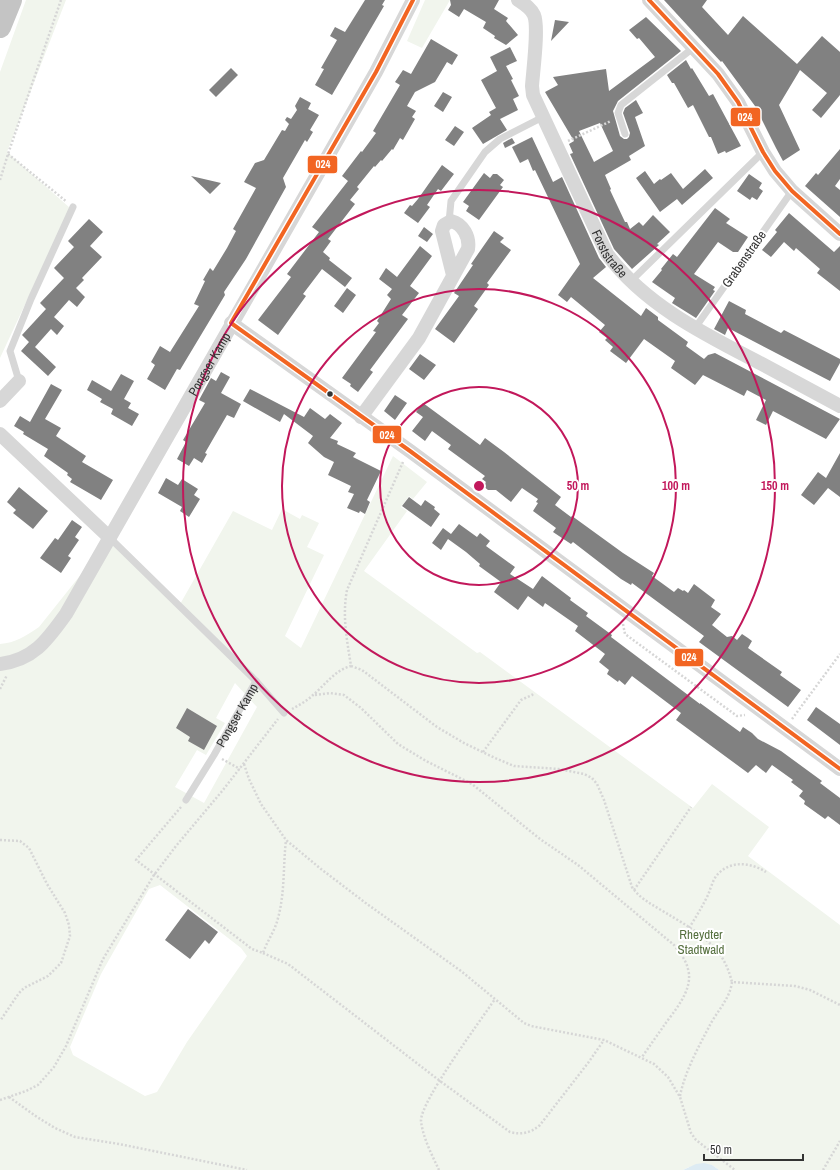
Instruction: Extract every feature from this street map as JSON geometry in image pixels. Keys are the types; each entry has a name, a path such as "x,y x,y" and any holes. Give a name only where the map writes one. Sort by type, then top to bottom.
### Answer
{"highway":[{"path":"0,27 11,0"}],"street":[{"name":"Pongser Kamp","path":"0,664 10,663 23,658 36,650 47,640 66,614 231,323 376,72 413,0"},
{"name":"Forststraße","path":"518,0 527,6 534,14 536,25 532,91 607,254 631,281 663,307 695,328 716,341 840,406"},
{"path":"649,0 718,74 738,102 774,171 792,191 840,234"},
{"path":"361,417 415,344 453,276 468,249 465,233 455,222 449,222 444,225 442,231 453,276"},
{"path":"231,323 410,451 840,769"},
{"path":"0,402 19,381"},
{"name":"Pongser Kamp","path":"0,434 110,538"}],"lane":[{"path":"625,134 618,118 621,105 693,48"},
{"path":"449,222 451,201 485,152 500,139 543,117"},
{"path":"631,281 763,152"},
{"name":"Grabenstraße","path":"695,328 792,191"},
{"path":"19,381 10,351 31,299 73,207"},
{"name":"Pongser Kamp","path":"110,538 256,681 214,755 186,800"},
{"path":"256,681 284,713"}],"path":[{"path":"0,180 61,0"},
{"path":"557,146 618,118"},
{"path":"8,154 73,207"},
{"path":"351,666 344,619 344,602 347,590 400,467 410,451"},
{"path":"785,728 840,654"},
{"path":"0,1100 38,1085 54,1067 66,1046 103,959 154,875 276,722 284,713 308,700 337,672 351,666 362,670 437,727 464,743 514,766 559,769 584,774 592,778 597,784 604,800 625,868 634,890 650,904 689,928 713,946 724,961 732,982 729,994 712,1021 698,1048 682,1086 680,1097"},
{"path":"314,695 330,693 344,695 361,708 398,744 426,761 472,784 540,839 578,865 674,945 684,958 688,969 688,986 678,1005 642,1057"},
{"path":"483,752 521,700 533,694"},
{"path":"214,755 240,769"},
{"path":"244,764 260,804 286,840 321,869 367,904 449,962 524,1023 531,1026 604,1040 654,1064 668,1076 680,1097 691,1133 696,1140 735,1170"},
{"path":"186,800 136,860 252,949 288,964 440,1081 510,1132 519,1134 528,1132 540,1125 604,1040"},
{"path":"634,890 691,807"},
{"path":"0,840 20,841 29,848 47,884 65,913 69,925 70,936 61,963 48,976 24,988 0,1021"},
{"path":"263,953 266,943 278,920 283,887 283,859 286,840"},
{"path":"689,928 704,903 718,874 722,870 738,864 758,867 766,872"},
{"path":"732,982 795,986 810,990 840,1005"},
{"path":"439,1170 423,1129 421,1120 423,1111 440,1081 495,999"},
{"path":"9,1097 43,1121 75,1137 119,1144 247,1170"},
{"path":"823,1170 840,1141"}],"green space":[{"path":"26,0 66,0 7,152 70,208 0,358 0,72"},
{"path":"425,0 450,0 422,48 407,41"},
{"name":"Rheydter Stadtwald","path":"393,456 427,482 413,499 409,496 401,507 407,511 364,571 477,653 480,652 693,808 712,784 769,827 748,856 840,925 840,1170 719,1170 712,1165 689,1167 683,1170 0,1170 0,644 11,642 39,627 110,538 179,606 233,511 272,530 282,509 300,519 302,515 319,523 307,547 324,555 285,636 301,648","holes":["235,683 257,707 204,803 175,787 197,750 206,755 225,723 216,718","160,885 241,948 247,956 187,1042 157,1092 145,1096 73,1055 70,1047 101,974 149,889"]}],"shaded area":[{"path":"704,1163 712,1165 719,1170 683,1170 696,1164"}],"building":[{"path":"365,0 385,0 382,5 384,6 332,95 315,85 324,69 321,68 337,40 330,36 335,27 345,32"},
{"path":"450,0 499,0 494,9 508,18 506,21 518,35 506,45 494,38 495,36 483,28 486,22 464,9 459,17 448,10 451,5"},
{"path":"664,0 707,0 702,7 728,35 743,16 797,64 822,36 840,52 840,95 821,118 812,110 827,93 800,70 779,105 800,150 783,161 755,106 722,61 721,62"},
{"path":"646,17 681,51 618,101 613,111 620,136 624,139 629,137 630,133 623,113 625,108 636,100 643,113 635,117 645,146 629,156 631,160 605,175 611,189 610,190 625,222 627,222 630,229 639,222 643,226 653,215 670,232 657,244 659,245 632,269 614,249 570,154 573,153 569,144 574,141 545,92 558,85 553,77 606,69 609,91 655,57 639,38 637,39 629,30","holes":["600,123 613,151 594,162 579,131"]},
{"path":"555,20 569,22 551,41"},
{"path":"431,39 458,55 452,65 447,62 435,82 415,92 407,106 416,111 412,117 415,119 403,140 400,138 393,150 392,149 375,167 374,166 357,187 359,189 350,200 355,204 328,239 331,241 323,252 330,258 329,260 352,278 345,287 322,269 303,294 306,296 278,335 258,320 291,277 287,274 319,232 312,227 348,181 342,176 376,133 373,131 400,85 395,82 403,70 411,74"},
{"path":"510,47 517,61 506,66 513,79 511,80 519,96 513,99 518,110 500,119 507,130 483,144 472,128 491,115 489,112 496,108 481,80 497,71 490,57"},
{"path":"686,60 709,96 713,94 741,146 726,153 725,151 718,154 711,137 709,137 693,105 688,108 674,83 672,83 667,75"},
{"path":"231,68 238,75 216,97 209,90"},
{"path":"443,92 452,97 443,112 434,106"},
{"path":"300,97 311,103 308,109 319,115 310,130 313,132 307,142 305,140 283,178 286,187 246,259 224,292 225,295 180,370 177,369 165,390 147,379 155,365 151,362 160,346 170,352 199,306 194,304 205,281 203,280 210,268 213,271 227,248 236,231 233,229 256,188 244,182 255,163 264,160 282,130 285,131 289,124 285,120 287,117 291,119 297,110 295,106"},
{"path":"455,126 464,132 454,146 445,140"},
{"path":"532,137 553,182 562,177 599,258 606,267 593,278 641,316 646,308 658,317 658,320 688,342 686,346 704,359 708,355 715,353 840,419 826,439 773,411 766,425 756,420 766,400 747,390 744,396 703,375 695,385 671,368 675,361 644,339 626,363 610,351 613,347 605,340 607,338 599,332 605,325 571,297 567,302 558,295 580,264 535,170 533,171 528,159 520,163 512,147"},
{"path":"512,138 515,143 505,148 503,143"},
{"path":"840,149 840,179 835,186 840,190 840,217 805,186 816,173 818,175"},
{"path":"442,165 454,174 441,191 438,189 427,205 430,207 418,223 404,213 410,205 412,206 418,199"},
{"path":"705,169 713,178 682,205 677,199 660,212 636,178 645,171 654,184 671,173 683,189"},
{"path":"484,173 490,178 493,174 497,174 504,180 500,185 503,187 479,220 466,211 469,206 463,202"},
{"path":"749,174 762,183 759,188 763,191 757,200 752,197 750,200 737,191"},
{"path":"191,176 221,183 210,194"},
{"path":"715,208 730,219 726,223 748,237 738,252 733,252 718,242 694,274 715,287 713,290 715,291 696,318 672,303 675,298 652,282 673,254 677,257"},
{"path":"789,213 834,252 840,246 840,291 817,273 820,269 796,248 794,251 784,242 771,257 762,250 777,232 775,230"},
{"path":"89,219 103,232 90,246 102,257 82,278 84,280 76,288 85,297 77,307 69,300 54,317 64,326 57,335 51,329 35,347 56,367 48,376 21,351 29,342 22,335 46,309 40,303 64,278 54,268 74,247 68,241"},
{"path":"424,227 433,234 427,242 418,236"},
{"path":"494,231 504,238 500,242 511,250 487,283 489,285 474,306 478,309 454,343 435,329 459,296 454,293 473,265 471,264"},
{"path":"420,246 432,256 410,286 419,293 402,315 408,319 370,370 373,372 358,392 350,386 351,384 342,378 376,332 373,331 379,323 377,321 391,299 387,295 392,289 379,279 386,268 397,277"},
{"path":"347,288 356,295 343,313 334,306"},
{"path":"729,301 746,310 745,314 781,333 784,330 840,359 840,363 830,381 728,328 725,335 714,329"},
{"path":"420,354 436,365 424,380 409,369"},
{"path":"221,372 230,377 221,393 241,404 234,418 227,415 205,453 207,454 202,463 194,458 189,466 177,459 186,442 183,440 205,403 199,400 211,378 216,381"},
{"path":"121,374 134,381 124,399 131,403 128,408 139,414 132,426 111,414 113,409 100,402 102,399 87,390 92,380 111,391"},
{"path":"51,384 62,390 45,419 61,428 56,436 86,456 82,462 113,480 101,500 70,482 72,479 67,475 68,473 44,456 48,449 23,434 24,432 14,426 20,416 30,422"},
{"path":"250,389 304,417 310,408 325,419 330,414 342,423 330,438 338,441 337,444 356,453 353,457 381,471 367,500 370,502 365,514 360,511 359,513 347,508 354,494 348,492 351,486 328,475 334,462 324,457 308,443 313,436 284,414 280,422 243,401"},
{"path":"395,395 407,403 395,420 384,411"},
{"path":"423,403 480,445 485,438 504,452 561,497 555,505 654,573 652,576 674,592 678,588 688,593 694,584 715,600 711,607 721,614 712,625 727,637 732,636 737,640 742,634 748,638 752,641 748,648 782,672 780,675 801,690 788,707 699,642 704,636 632,583 631,585 621,579 573,542 571,544 553,532 556,528 533,511 538,503 536,502 538,499 522,488 511,502 496,490 488,490 483,486 486,482 482,479 485,476 448,449 451,445 432,431 425,441 412,431 423,417 416,412"},
{"path":"840,453 840,497 828,488 814,505 801,495 818,472 826,478"},
{"path":"166,478 178,485 182,479 198,489 194,495 200,499 189,517 180,511 182,507 158,493"},
{"path":"19,487 48,511 33,529 13,513 16,510 7,502"},
{"path":"409,497 421,506 425,500 435,507 434,509 440,514 431,527 402,506"},
{"path":"72,520 82,527 75,537 79,540 68,556 71,558 61,573 40,558 55,538 58,540"},
{"path":"459,524 477,537 480,533 490,541 486,546 515,567 510,574 533,589 542,576 588,613 586,616 612,635 611,637 700,704 740,732 743,727 758,739 781,751 822,781 820,783 840,798 840,825 828,816 825,819 804,804 805,801 799,796 803,791 791,782 793,780 772,765 766,773 756,765 748,773 676,720 681,713 632,676 625,685 607,674 609,670 599,662 605,654 575,631 578,626 545,603 543,607 528,596 518,610 494,592 501,582 479,566 480,564 466,552 448,539 441,550 432,543 443,528 451,534"},
{"path":"816,707 840,724 840,745 807,720"},
{"path":"187,708 217,726 204,750 188,741 190,737 176,728"},
{"path":"188,909 218,932 209,944 205,940 190,959 165,940"}],"transit line":[{"name":"024","path":"413,0 376,72 231,323 410,451 840,769"},
{"name":"024","path":"649,0 718,74 738,102 763,152 775,171 792,191 840,234"}]}
